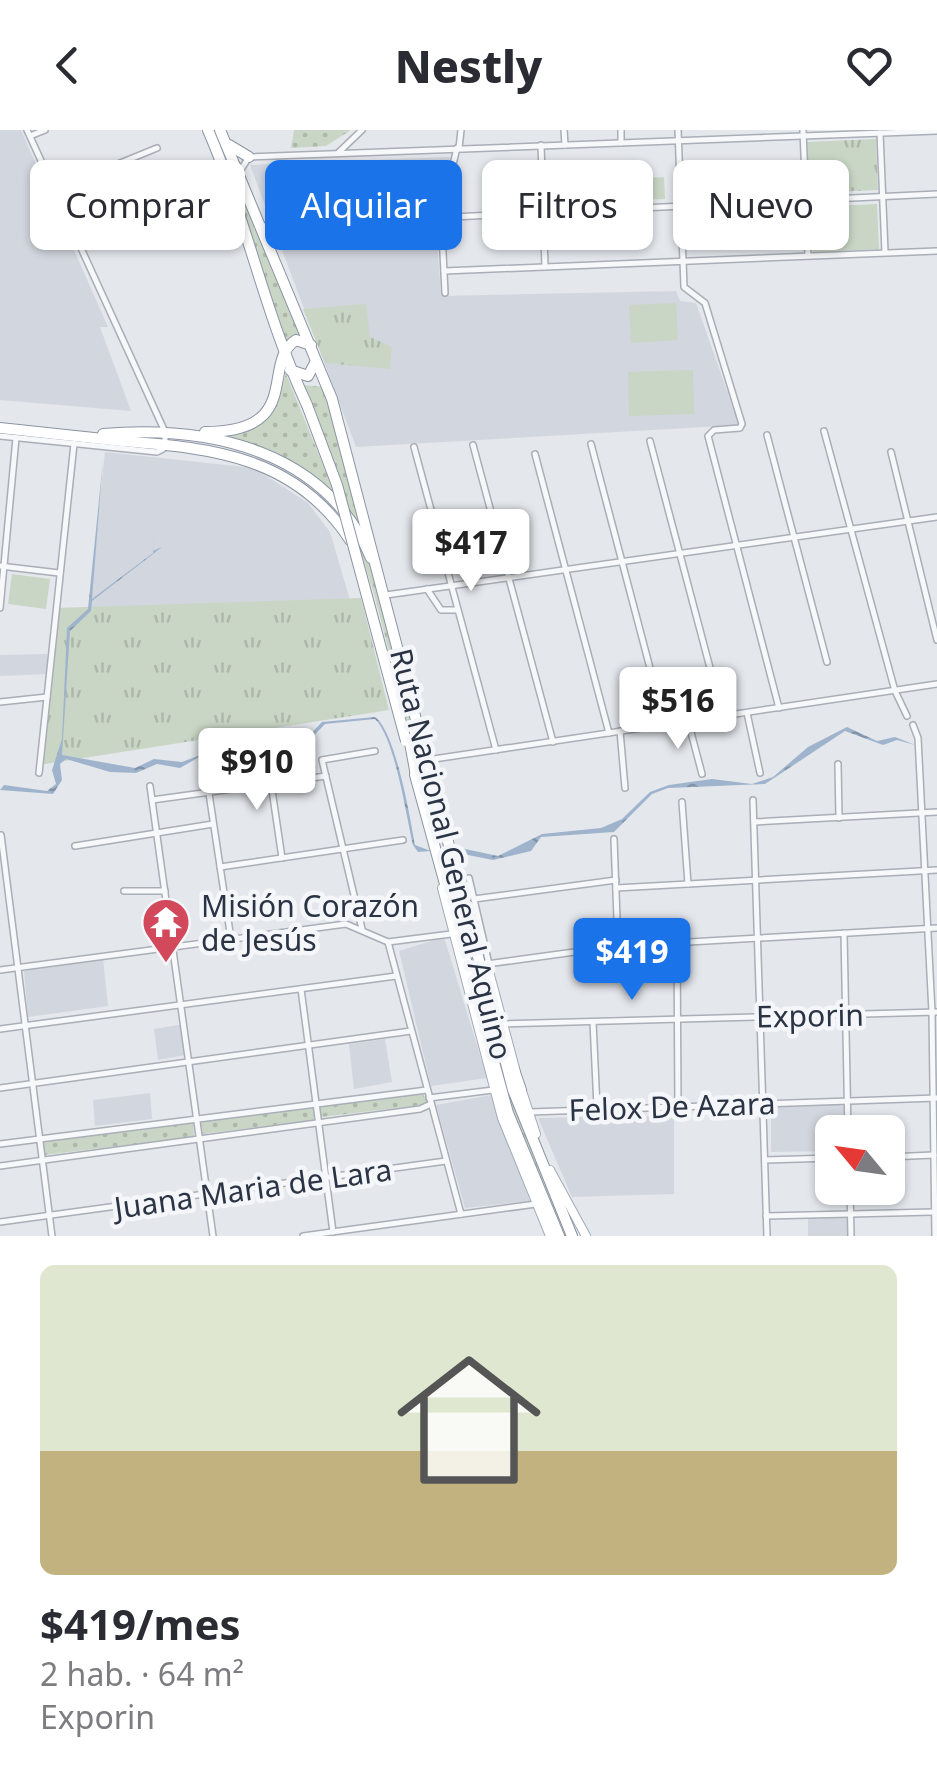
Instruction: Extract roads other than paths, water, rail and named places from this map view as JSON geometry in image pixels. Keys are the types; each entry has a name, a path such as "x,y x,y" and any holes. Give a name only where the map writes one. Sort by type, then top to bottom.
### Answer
{"highway":[{"name":"Ruta Nacional General Aquino","path":"208,130 223,160"},
{"path":"220,131 234,151 247,157"},
{"path":"220,131 231,160"},
{"path":"242,160 247,157"},
{"name":"Ruta Nacional General Aquino","path":"245,203 326,381 385,593 530,1157 572,1236"},
{"name":"Ruta Nacional General Aquino","path":"245,216 284,358 294,372 337,486 430,826 453,929 559,1236"},
{"path":"0,428 77,440 165,439 240,429 260,416 277,392 287,347 296,340 312,346"},
{"path":"294,372 311,374 317,358"},
{"path":"294,372 314,383 326,381"},
{"path":"193,436 267,452 314,481 351,520 385,593"},
{"path":"165,439 271,467 314,497 340,524 357,553 368,584 417,780"},
{"path":"462,891 472,909 488,964"},
{"path":"492,1015 521,1090"}],"main road":[{"path":"453,929 493,1090 550,1236"},
{"path":"488,964 528,1112 562,1196 586,1236"}],"street":[{"path":"40,160 28,133 44,130"},
{"path":"336,154 362,130"},
{"path":"456,160 463,130"},
{"path":"564,130 565,144"},
{"path":"620,130 621,142"},
{"path":"678,130 679,160"},
{"path":"735,130 736,138"},
{"path":"244,160 459,146 937,131"},
{"path":"879,132 885,252"},
{"path":"804,133 805,160"},
{"path":"540,146 541,160"},
{"path":"127,160 156,148"},
{"path":"849,197 937,194"},
{"path":"258,226 265,226"},
{"path":"81,250 165,439"},
{"path":"443,250 444,293"},
{"path":"544,250 544,266"},
{"path":"683,250 685,290 705,303 742,424 740,428 714,430 708,436 779,708"},
{"path":"808,250 808,255"},
{"path":"444,270 937,250"},
{"path":"824,431 895,692 907,716"},
{"path":"766,435 827,662"},
{"path":"0,436 77,440 39,772"},
{"path":"0,608 16,438"},
{"path":"650,441 723,717"},
{"path":"592,444 665,725"},
{"path":"473,445 552,742"},
{"path":"414,446 496,750"},
{"path":"891,452 937,640"},
{"path":"535,454 609,733"},
{"path":"385,593 937,517"},
{"path":"2,566 59,573"},
{"path":"427,590 441,610 457,610"},
{"path":"427,760 937,684"},
{"path":"0,702 48,697"},
{"path":"747,713 760,774"},
{"path":"688,721 702,774"},
{"path":"913,725 918,738 934,1012 935,1236"},
{"path":"620,732 625,788"},
{"path":"362,929 324,756 375,751"},
{"path":"268,763 282,858"},
{"path":"838,764 839,818"},
{"path":"205,767 231,939"},
{"path":"152,800 326,776"},
{"path":"150,786 213,1236"},
{"path":"753,800 766,1236"},
{"path":"682,802 688,884"},
{"path":"754,822 937,812"},
{"path":"75,846 213,824"},
{"path":"2,835 4,910 16,968 52,1236"},
{"path":"614,839 618,946"},
{"path":"220,866 403,840"},
{"path":"474,899 616,884 688,884 937,870"},
{"path":"469,878 488,964 618,946 937,928"},
{"path":"124,891 165,892"},
{"path":"0,970 346,924 388,942 453,929"},
{"path":"844,933 848,1115"},
{"path":"388,942 461,1214"},
{"path":"676,942 678,1106"},
{"path":"0,1029 396,976"},
{"path":"300,989 334,1232"},
{"name":"Exporin","path":"503,1024 934,1012"},
{"path":"594,1022 597,1107"},
{"path":"0,1088 411,1031"},
{"path":"0,1144 316,1101 427,1090"},
{"path":"0,1166 318,1122 493,1090"},
{"name":"Felox De Azara","path":"528,1112 935,1098"},
{"path":"905,1156 935,1155"},
{"path":"765,1160 815,1159"},
{"name":"Juana Maria de Lara","path":"0,1222 446,1161"},
{"path":"303,1236 536,1204"},
{"path":"850,1205 851,1236"},
{"path":"766,1216 936,1212"}],"water":[{"path":"103,460 92,599 162,547 92,601 91,611 70,631 62,755 135,768 154,759 182,762 226,745 276,752 298,747 322,722 375,717 396,757 415,845 431,851 418,852 413,845 394,759 375,719 325,724 301,749 284,756 233,748 201,756 180,768 157,764 136,773 110,772 66,759 60,764 62,780 53,794 0,790 4,785 47,791 56,784 52,770 62,739 67,628 88,609"},
{"path":"847,727 877,741 895,737 915,745 897,740 883,745 845,731 765,784 668,788 652,794 614,832 541,837 531,851 493,860 458,853 456,847 498,856 542,834 601,828 622,819 650,792 669,785 712,779 752,784 773,777 808,747"}],"place":[{"name":"Misión Corazón de Jesús","path":"166,964"}]}
